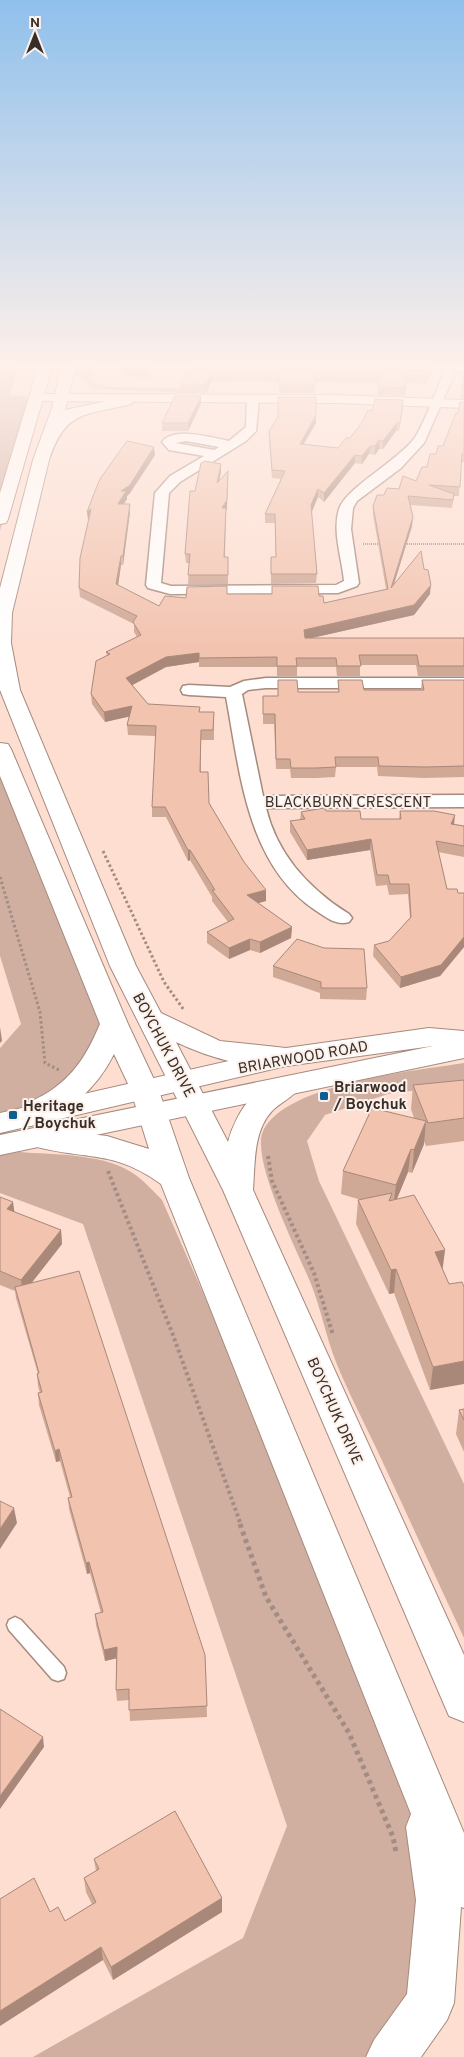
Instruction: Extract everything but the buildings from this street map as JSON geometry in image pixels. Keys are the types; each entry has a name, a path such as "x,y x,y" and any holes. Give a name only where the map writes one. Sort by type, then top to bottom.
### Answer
{"main road":[{"path":"0,519 18,460"},
{"name":"BOYCHUK DRIVE","path":"40,460 3,613 1,643 10,690 123,966 238,1190 464,1702"},
{"path":"0,749 148,1101 174,1178 423,1791 464,1885"},
{"path":"150,1019 214,1049 251,1055 286,1057"},
{"path":"0,1145 36,1127 60,1099 86,1078 101,1054 114,1024"},
{"name":"BRIARWOOD ROAD","path":"36,1127 189,1092 286,1057 429,1037 464,1040"},
{"name":"BRIARWOOD ROAD","path":"189,1092 287,1086 464,1049"},
{"path":"238,1190 243,1143 248,1122 261,1105 287,1086"},
{"path":"0,1123 36,1127 123,1150 147,1160 174,1178"},
{"path":"391,2057 430,2003 439,1900 423,1791"}],"street":[{"path":"206,460 176,479 162,494 153,585 170,590 338,589 352,583 343,517 346,506 350,498 401,460"},
{"path":"189,690 233,692 244,686 266,683 464,683"},
{"name":"BLACKBURN CRESCENT","path":"233,692 255,802 464,801"},
{"path":"255,802 258,818 288,870 308,894 342,918"}],"lane":[{"path":"15,1625 58,1673"}],"path":[{"path":"358,544 387,544"},
{"path":"397,544 464,544"},
{"path":"102,849 164,982 184,1011"},
{"path":"0,877 40,1012 45,1063 71,1077 86,1078"},
{"path":"248,1122 272,1130 267,1150 272,1181 314,1272 336,1344"},
{"path":"108,1169 172,1335 266,1597 349,1733 393,1837 396,1856"}],"shaded area":[{"path":"0,460 20,460 0,531"},
{"path":"0,749 114,1024 60,1099 0,1113 0,1048 21,1024 0,956"},
{"path":"464,1063 464,1084 388,1094 325,1115 307,1141 319,1181 464,1484 464,1638 336,1362 311,1284 269,1182 263,1160 261,1142 264,1129 278,1113 299,1100 326,1090 386,1075"},
{"path":"19,1152 80,1156 111,1163 125,1168 137,1176 162,1200 423,1791 439,1900 391,2057 33,2057 243,1938 287,1826 83,1224 0,1193 0,1155"}],"place":[{"name":"Briarwood / Boychuk","path":"324,1096"},
{"name":"Heritage / Boychuk","path":"13,1115"}]}
